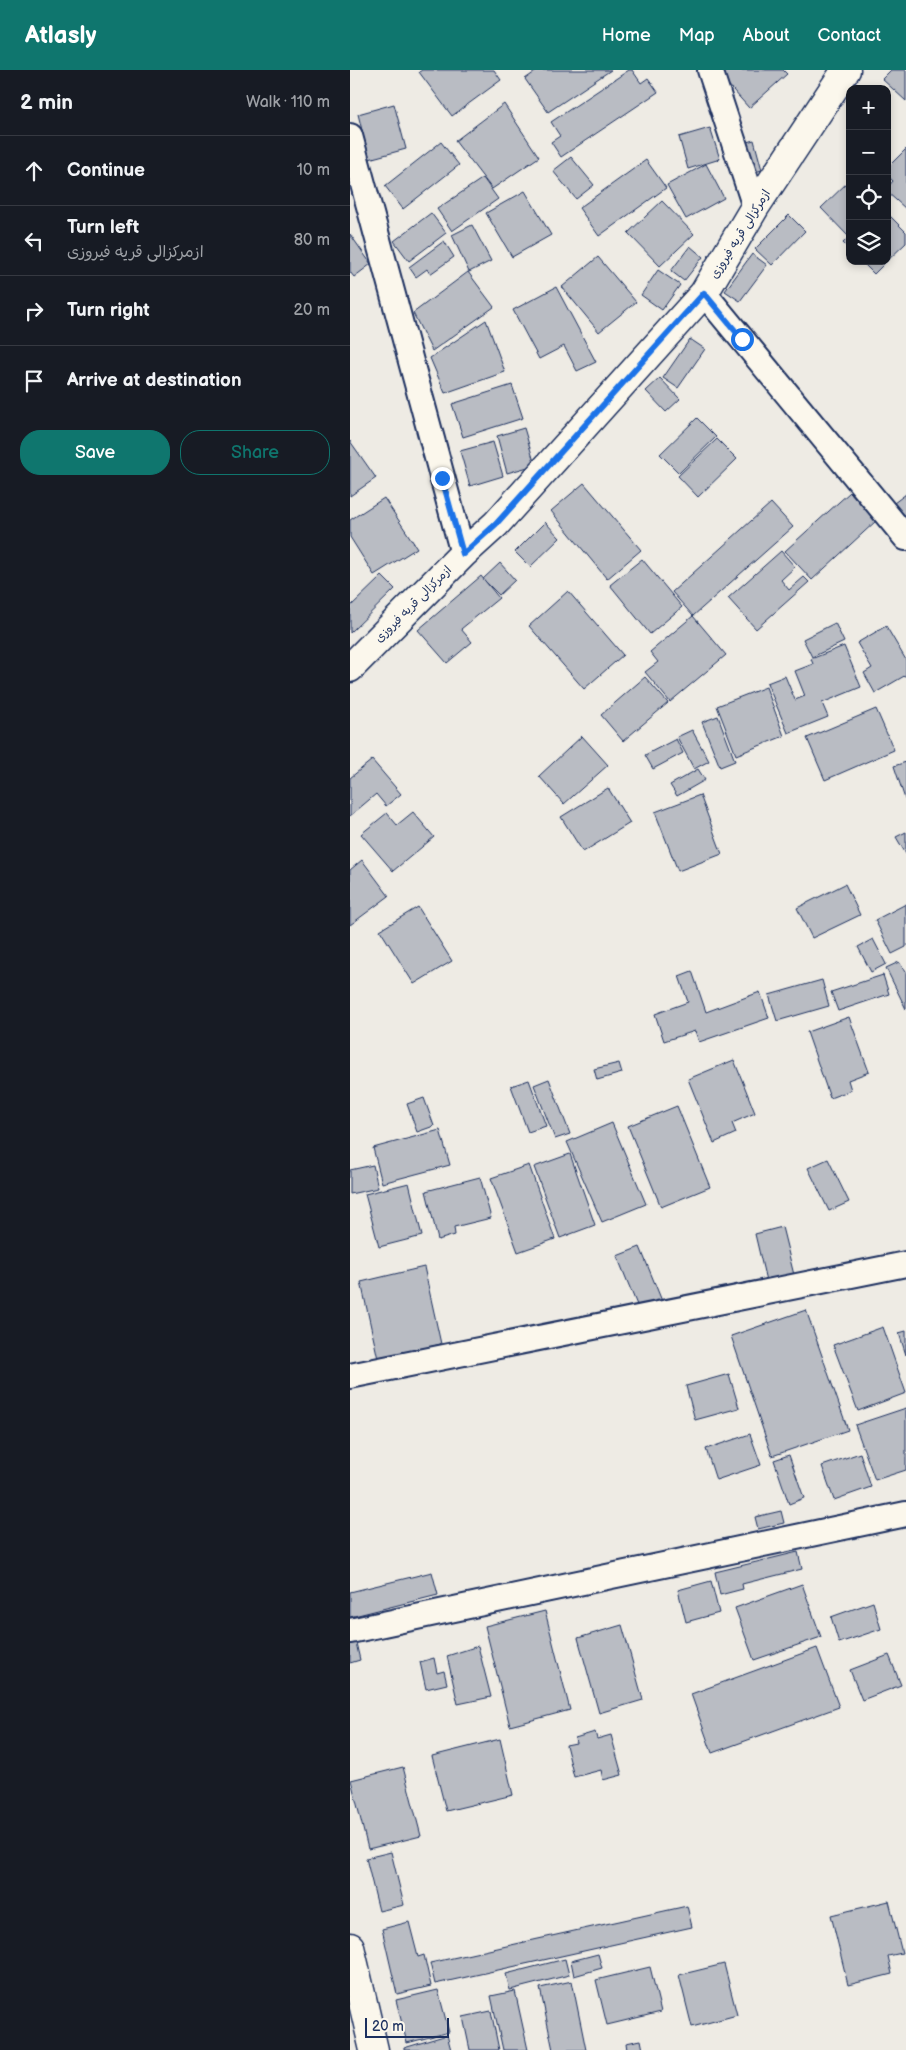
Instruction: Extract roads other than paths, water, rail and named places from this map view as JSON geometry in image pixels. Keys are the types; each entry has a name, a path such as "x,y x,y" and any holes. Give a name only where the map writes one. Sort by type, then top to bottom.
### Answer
{"street":[{"path":"710,70 755,207"},
{"name":"ازمرکزالی قریه فیروزی","path":"350,668 463,554 496,524 704,293 755,207 846,70"},
{"path":"350,136 463,554"},
{"path":"704,293 906,538"},
{"path":"350,1376 906,1264"},
{"path":"350,1631 906,1514"},
{"path":"350,1947 374,2050"}]}
